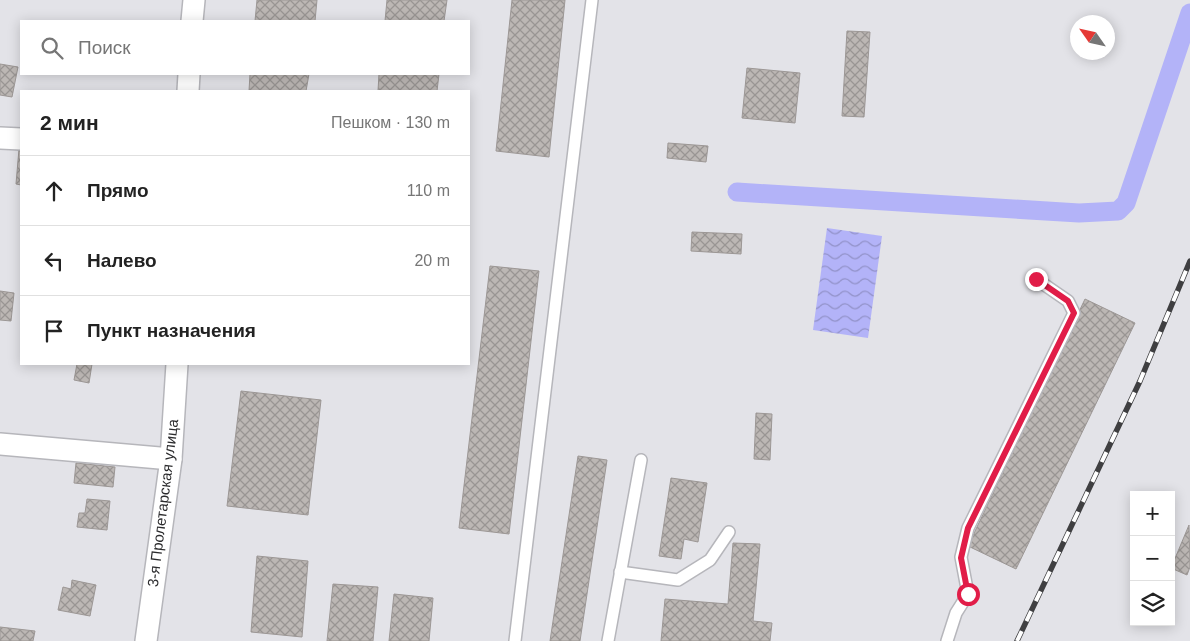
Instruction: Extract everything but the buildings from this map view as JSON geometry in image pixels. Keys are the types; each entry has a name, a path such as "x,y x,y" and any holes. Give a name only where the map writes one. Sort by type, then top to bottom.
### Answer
{"street":[{"path":"192,20 194,0"},
{"path":"188,90 189,75"},
{"path":"0,138 20,140"},
{"name":"3-я Пролетарская улица","path":"146,641 171,459 177,365"},
{"path":"0,444 171,459"}],"lane":[{"path":"515,641 592,0"},
{"path":"947,641 956,613 968,594 961,558 968,528 1074,313 1068,301 1036,279"},
{"path":"608,641 641,460"},
{"path":"620,572 678,580 710,560 729,532"}],"water":[{"path":"827,228 882,236 868,338 813,330"}],"waterway":[{"path":"737,192 1079,213 1118,211 1126,203 1190,13"}],"railway":[{"path":"1017,641 1140,381 1190,261"}],"route":[{"path":"968,594 961,558 968,528 1074,313 1068,301 1036,279"}]}
